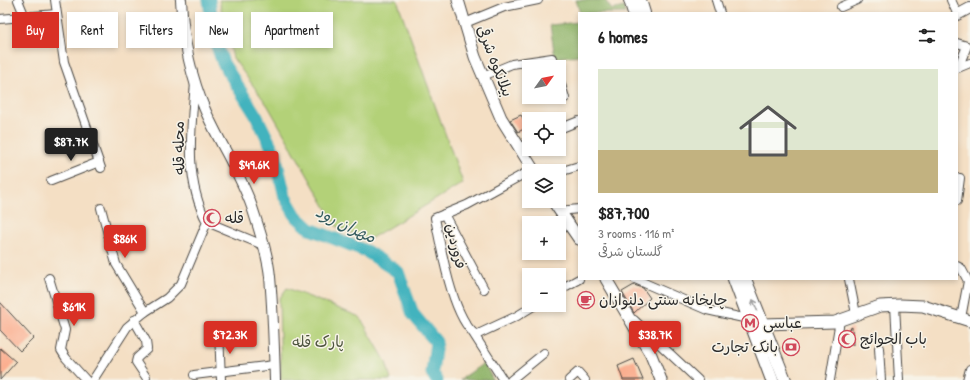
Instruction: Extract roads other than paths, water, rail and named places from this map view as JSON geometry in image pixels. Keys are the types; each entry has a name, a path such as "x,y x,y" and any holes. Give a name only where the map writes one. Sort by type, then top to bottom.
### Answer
{"main road":[{"name":"بیلانکوه شرقی","path":"458,0 475,57 501,118 530,164"},
{"path":"630,0 634,12"},
{"path":"640,0 644,12"},
{"path":"557,208 578,238"},
{"path":"607,280 652,355 661,380"},
{"path":"734,280 748,320 772,380"},
{"path":"745,280 785,380"},
{"path":"748,320 763,324 835,322 880,306 895,305 923,306 966,319"}],"street":[{"path":"18,0 23,12"},
{"path":"55,0 56,12"},
{"path":"181,0 184,39 195,82 206,112 252,206 263,246 270,276 275,380"},
{"path":"465,23 504,7 538,0"},
{"path":"716,0 720,12"},
{"path":"841,7 857,0"},
{"path":"951,0 956,12"},
{"path":"958,14 970,8"},
{"path":"0,19 12,18"},
{"path":"51,181 100,165 64,62 59,32"},
{"path":"958,68 968,47 970,37"},
{"path":"958,43 968,47"},
{"path":"539,60 552,58 553,60"},
{"path":"483,76 512,64 522,62"},
{"path":"958,68 970,63"},
{"name":"محله قله","path":"195,82 190,145 191,164 199,206 207,222"},
{"path":"566,126 578,121"},
{"path":"566,170 578,166"},
{"name":"فروردین","path":"475,334 463,322 452,290 435,218 467,205 522,176"},
{"path":"958,194 960,178"},
{"path":"566,207 578,209"},
{"path":"101,208 116,264 145,312"},
{"path":"444,214 484,289"},
{"path":"93,380 114,344 127,327 145,312 167,298 181,284 207,222 263,246"},
{"path":"958,266 961,268 968,281 966,319"},
{"path":"49,278 65,330 61,350 66,358 86,380"},
{"path":"566,286 578,280"},
{"path":"637,280 706,310 748,320"},
{"path":"849,280 856,314"},
{"path":"895,305 899,380"},
{"path":"503,380 475,334 524,312"},
{"path":"627,314 698,380"},
{"path":"134,320 146,342 147,349 137,358 136,362 146,377"},
{"path":"830,380 840,320"},
{"path":"219,330 220,376"},
{"path":"879,348 882,380"},
{"path":"511,380 544,353"},
{"path":"194,375 220,376 274,365"},
{"path":"967,380 970,369"},
{"path":"569,380 578,372 586,380"}],"waterway":[{"name":"مهران رود","path":"209,0 214,37 223,63 257,117 275,154 285,197 296,216 310,229 366,251 398,272 413,314 436,342 432,373 437,380"}],"place":[{"name":"قله","path":"212,218"},
{"name":"چایخانه سنتی دلنوازان","path":"586,300"},
{"name":"عباسی","path":"750,323"},
{"name":"باب الحوائج","path":"847,339"},
{"name":"بانک تجارت","path":"791,347"}],"park label":[{"name":"پارک قله","path":"318,342"}]}
